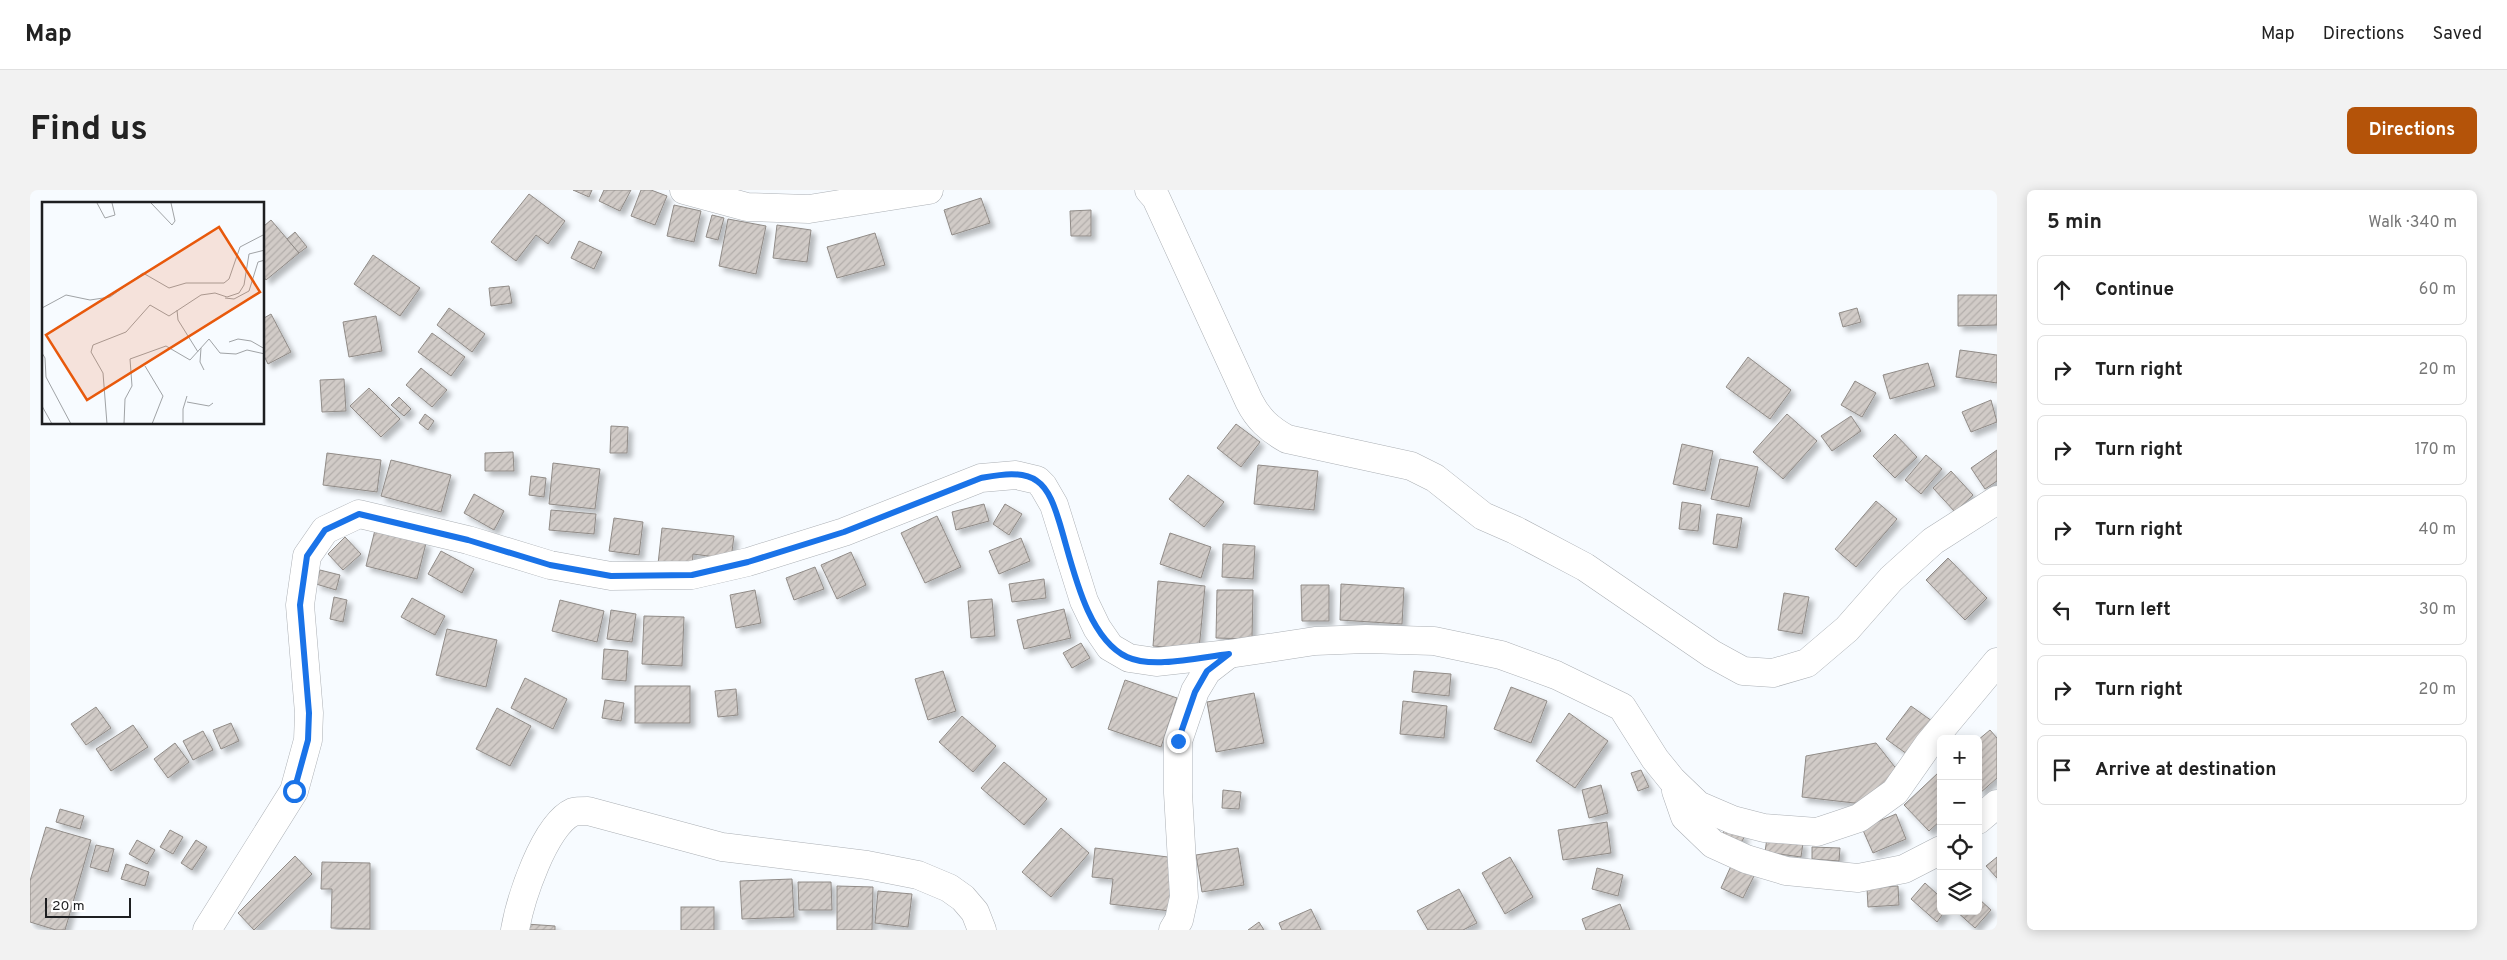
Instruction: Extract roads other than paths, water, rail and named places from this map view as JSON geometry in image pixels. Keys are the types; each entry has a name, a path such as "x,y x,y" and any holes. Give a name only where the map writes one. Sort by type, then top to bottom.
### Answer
{"street":[{"path":"684,190 748,206 810,209 929,190"},
{"path":"1149,190 1156,198 1248,401 1257,416 1270,429 1287,439 1411,466 1435,478 1482,516 1516,530 1585,567 1712,654 1743,671 1773,673 1806,663 1847,629 1891,579 1933,541 1997,500"},
{"path":"207,930 294,791 308,740 309,713 300,605 307,556 325,530 359,514 468,540 550,565 611,576 692,575 748,562 844,532 981,478 1016,475 1037,480 1054,505 1084,601 1097,628 1110,647 1129,658 1156,662 1229,654 1315,641 1366,639 1434,641 1501,655 1563,678 1622,707 1672,780 1698,805 1733,820 1764,828 1817,832 1859,818 1895,792 1928,745 1997,662"},
{"path":"1173,930 1179,920 1184,897 1178,801 1178,741 1195,692 1207,671 1229,654"},
{"path":"1672,780 1685,817 1712,844 1746,859 1786,871 1858,878 1904,869 1937,852"},
{"path":"1982,817 1997,804"},
{"path":"515,930 526,886 541,852 560,822 573,812 588,811 722,848 867,865 918,875 949,888 963,898 974,912 982,930"}]}
